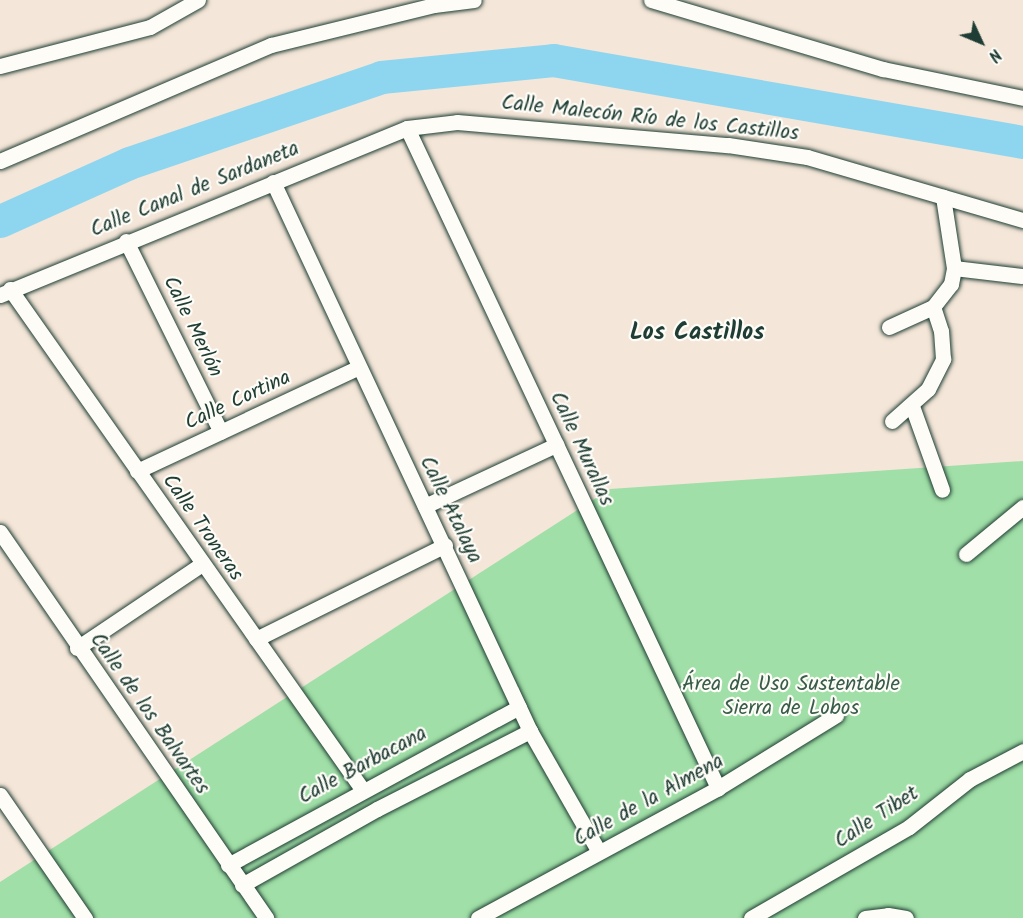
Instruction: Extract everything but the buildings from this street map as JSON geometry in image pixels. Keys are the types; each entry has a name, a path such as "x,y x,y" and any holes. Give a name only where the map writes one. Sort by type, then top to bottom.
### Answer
{"street":[{"path":"0,66 150,27 198,0"},
{"path":"0,161 271,45 423,8 474,0"},
{"path":"651,0 883,69 1023,98"},
{"name":"Calle Malecón Río de los Castillos","path":"407,128 457,122 728,145 807,157 886,177 943,197 1023,220"},
{"name":"Calle Canal de Sardaneta","path":"5,292 407,128"},
{"name":"Calle Murallas","path":"407,128 718,788"},
{"name":"Calle Atalaya","path":"273,182 357,368 445,545 530,732 600,852"},
{"path":"889,327 933,307 946,295 954,268 943,197"},
{"name":"Calle Merlón","path":"126,241 221,432"},
{"path":"954,268 1023,277"},
{"name":"Calle Troneras","path":"5,292 137,471 362,789"},
{"path":"892,421 912,406 933,381 943,359 941,331 933,307"},
{"name":"Calle Cortina","path":"137,471 357,368"},
{"path":"912,406 942,490"},
{"path":"425,506 556,446"},
{"path":"966,554 1023,507"},
{"name":"Calle de los Balvartes","path":"0,532 77,648 266,918"},
{"path":"256,639 445,545"},
{"path":"77,648 202,564"},
{"name":"Calle Barbacana","path":"228,865 362,789 519,707"},
{"name":"Calle de la Almena","path":"478,918 718,788 836,715"},
{"path":"242,885 377,809 530,732"},
{"name":"Calle Tibet","path":"760,917 909,827 970,779 1023,751"},
{"path":"0,795 85,918"},
{"path":"865,918 906,918"}],"green space":[{"name":"Área de Uso Sustentable Sierra de Lobos","path":"1023,461 1023,918 0,918 0,882 610,489"}],"waterway":[{"path":"0,221 129,163 381,77 553,60 1023,142"}],"district":[{"name":"Los Castillos","path":"697,333"}]}
